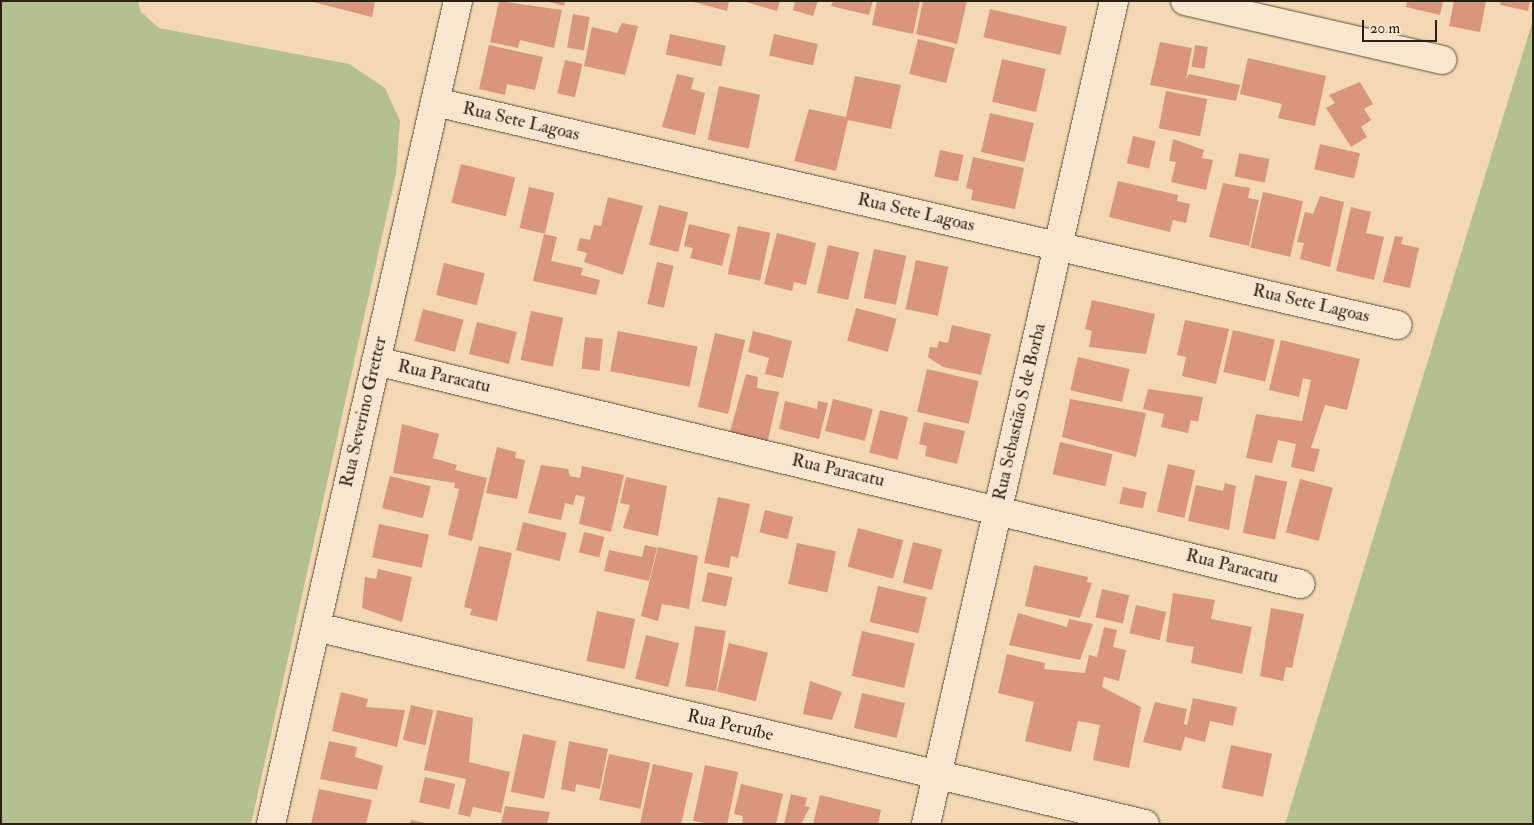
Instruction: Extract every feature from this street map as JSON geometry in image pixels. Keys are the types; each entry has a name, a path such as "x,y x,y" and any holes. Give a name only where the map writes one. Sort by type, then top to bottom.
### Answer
{"street":[{"name":"Rua Severino Gretter","path":"271,824 458,1"},
{"name":"Rua Sebastião S de Borba","path":"926,824 1114,1"},
{"path":"1185,1 1442,60"},
{"name":"Rua Sete Lagoas","path":"435,102 1397,324"},
{"name":"Rua Paracatu","path":"376,361 998,508 1300,584"},
{"name":"Rua Peruíbe","path":"316,627 1145,824"}],"green space":[{"path":"1,1 138,1 141,12 159,28 349,64 385,88 400,121 396,174 251,824 1,824"},
{"path":"1533,20 1533,824 1285,824"}],"building":[{"path":"309,1 375,1 372,17"},
{"path":"499,1 562,10 554,48 520,40 518,48 490,42"},
{"path":"546,1 565,1 564,6"},
{"path":"690,1 729,1 727,11"},
{"path":"742,1 780,1 777,11"},
{"path":"795,1 818,1 813,16 793,10"},
{"path":"833,1 873,1 869,15 831,6"},
{"path":"877,1 920,1 913,34 872,25"},
{"path":"923,1 967,1 957,44 916,34"},
{"path":"1407,1 1443,1 1440,15 1406,7"},
{"path":"1454,1 1486,1 1480,32 1449,26"},
{"path":"1501,1 1530,1 1528,11 1500,5"},
{"path":"990,9 1067,27 1060,55 983,37"},
{"path":"573,14 590,17 584,50 567,47"},
{"path":"622,23 638,26 625,75 584,66 592,27 617,33"},
{"path":"670,34 726,46 721,66 666,55"},
{"path":"774,34 818,44 813,66 769,55"},
{"path":"918,39 955,48 946,83 909,74"},
{"path":"1160,42 1192,48 1186,79 1189,74 1240,85 1236,101 1150,85"},
{"path":"489,45 543,57 535,90 507,84 505,95 479,89"},
{"path":"1195,45 1208,47 1204,69 1192,67"},
{"path":"1248,58 1326,76 1315,126 1278,118 1282,104 1240,94"},
{"path":"1002,59 1046,69 1036,112 992,102"},
{"path":"565,60 583,64 575,97 557,93"},
{"path":"677,74 694,78 691,89 705,93 695,135 662,127"},
{"path":"855,76 901,85 891,129 848,120 836,171 794,161 809,109 846,117"},
{"path":"1360,82 1373,104 1364,109 1371,120 1361,127 1367,137 1351,147 1326,108 1335,103 1329,95"},
{"path":"719,86 760,95 749,149 708,140"},
{"path":"1166,91 1207,99 1200,136 1159,128"},
{"path":"990,113 1034,123 1025,162 981,152"},
{"path":"1133,136 1155,141 1149,168 1127,163"},
{"path":"1173,139 1204,150 1202,158 1213,160 1206,190 1171,182 1176,162 1169,161"},
{"path":"1320,144 1360,153 1354,179 1314,169"},
{"path":"940,150 963,155 958,181 934,176"},
{"path":"1239,153 1269,159 1265,182 1234,177"},
{"path":"973,157 1024,168 1015,209 971,200 973,190 966,188"},
{"path":"461,164 515,178 506,216 451,203"},
{"path":"1118,181 1178,195 1177,201 1190,204 1186,223 1173,220 1170,232 1109,217"},
{"path":"1223,183 1250,188 1248,198 1259,200 1249,246 1209,237"},
{"path":"529,187 554,193 545,234 520,228"},
{"path":"1263,192 1303,201 1290,257 1250,248"},
{"path":"1320,196 1344,202 1330,267 1300,259 1304,243 1297,242 1305,212 1313,214"},
{"path":"608,197 643,206 623,275 584,262 587,253 577,250 580,238 590,240 594,225 601,226"},
{"path":"659,205 688,212 678,252 649,245"},
{"path":"1351,207 1371,212 1366,233 1384,237 1374,280 1336,271"},
{"path":"689,224 730,234 722,266 690,258 693,248 684,246"},
{"path":"738,226 770,233 760,281 728,274"},
{"path":"777,233 816,243 806,285 794,282 792,291 764,284"},
{"path":"544,234 557,237 551,261 583,268 581,275 600,280 596,295 533,281"},
{"path":"1395,236 1403,237 1401,244 1419,248 1410,288 1383,282"},
{"path":"828,245 859,252 848,300 817,293"},
{"path":"874,249 906,256 896,305 864,298"},
{"path":"916,260 948,267 938,316 906,309"},
{"path":"657,262 674,266 664,308 647,304"},
{"path":"444,263 485,273 477,305 436,295"},
{"path":"1092,300 1155,314 1146,354 1089,347 1092,331 1085,329"},
{"path":"856,308 897,319 888,352 847,341"},
{"path":"423,309 464,320 455,352 414,341"},
{"path":"531,311 563,318 553,367 521,360"},
{"path":"1185,320 1229,329 1216,384 1182,376 1186,357 1177,355"},
{"path":"477,322 517,332 509,364 469,354"},
{"path":"952,325 991,334 981,375 943,367 928,357 930,347 937,348 939,341 948,343"},
{"path":"1233,330 1275,340 1265,382 1223,372"},
{"path":"618,331 698,346 690,387 610,371"},
{"path":"753,331 792,341 783,378 765,374 769,358 748,352"},
{"path":"715,333 745,340 728,414 698,407"},
{"path":"585,337 603,339 600,371 582,369"},
{"path":"1281,340 1360,359 1347,410 1325,405 1311,448 1320,449 1314,472 1291,467 1296,444 1278,440 1272,463 1246,458 1256,414 1302,421 1311,380 1303,378 1299,397 1269,390"},
{"path":"1078,357 1130,369 1122,402 1070,390"},
{"path":"927,369 979,381 969,424 917,412"},
{"path":"746,374 758,377 757,388 779,392 766,448 728,439"},
{"path":"1148,389 1203,397 1198,422 1191,420 1188,433 1161,427 1164,414 1143,409"},
{"path":"833,399 873,409 865,441 825,431"},
{"path":"1070,399 1146,413 1136,457 1062,437"},
{"path":"785,401 817,409 818,401 828,403 819,439 779,429"},
{"path":"880,410 908,417 897,460 869,453"},
{"path":"924,422 965,431 957,464 925,456 927,446 919,444"},
{"path":"402,424 439,434 433,458 457,465 455,470 487,478 472,541 448,535 459,489 454,488 455,483 393,473"},
{"path":"1060,442 1113,454 1105,486 1053,474"},
{"path":"497,447 516,452 515,458 525,460 517,499 486,493"},
{"path":"1168,464 1195,470 1184,518 1157,512"},
{"path":"541,465 568,469 570,476 580,478 582,466 624,475 611,532 579,524 585,497 576,495 573,505 565,503 561,520 528,513"},
{"path":"1255,475 1287,482 1275,540 1243,533"},
{"path":"390,476 431,486 423,518 382,508"},
{"path":"626,477 667,486 658,536 623,528 630,505 620,503"},
{"path":"1300,479 1333,488 1319,541 1286,532"},
{"path":"1225,483 1236,486 1229,530 1188,521 1196,485 1223,491"},
{"path":"1123,487 1146,492 1143,509 1119,504"},
{"path":"718,497 750,504 738,558 731,556 729,568 704,563"},
{"path":"765,510 793,517 788,539 759,532"},
{"path":"523,522 567,533 560,561 516,550"},
{"path":"379,524 429,535 422,568 372,557"},
{"path":"858,528 903,540 893,579 848,567"},
{"path":"584,532 604,537 599,557 579,552"},
{"path":"913,542 942,549 932,590 903,583"},
{"path":"797,543 836,551 827,592 788,584"},
{"path":"645,545 657,548 649,581 604,571 609,550 642,557"},
{"path":"479,546 512,553 497,621 470,615 472,609 464,607"},
{"path":"658,547 698,556 689,609 662,604 658,621 641,616"},
{"path":"1034,565 1088,577 1087,582 1092,583 1080,618 1025,606"},
{"path":"378,569 412,577 402,622 362,608 365,577 376,579"},
{"path":"708,572 732,577 726,607 702,601"},
{"path":"878,586 927,597 918,633 870,622"},
{"path":"1102,589 1129,595 1123,624 1095,617"},
{"path":"1173,593 1215,600 1211,619 1252,627 1242,674 1191,663 1194,647 1166,642"},
{"path":"1136,605 1166,612 1160,640 1129,633"},
{"path":"1271,608 1304,614 1292,668 1286,667 1283,681 1260,676"},
{"path":"597,611 635,619 625,669 586,661"},
{"path":"1018,613 1067,627 1069,619 1093,624 1080,660 1009,645"},
{"path":"695,626 726,631 716,691 685,686"},
{"path":"1104,627 1117,630 1113,647 1126,650 1119,681 1104,677 1102,687 1141,707 1129,768 1093,760 1100,725 1078,721 1071,752 1025,741 1034,702 998,693 1007,654 1045,663 1044,669 1085,673 1089,655 1097,657"},
{"path":"862,631 915,643 904,688 852,676"},
{"path":"646,635 679,643 668,687 635,679"},
{"path":"729,643 768,653 756,701 717,692"},
{"path":"810,681 842,692 832,720 803,714"},
{"path":"341,692 368,699 366,707 405,710 397,747 332,731"},
{"path":"862,693 905,703 897,738 854,728"},
{"path":"1193,698 1237,707 1233,726 1210,721 1205,742 1185,737 1181,751 1143,742 1155,702 1187,709 1184,724 1187,725"},
{"path":"411,705 433,710 425,745 403,740"},
{"path":"437,710 473,718 469,762 510,772 501,813 473,807 470,817 458,814 466,779 424,770"},
{"path":"523,734 556,741 544,799 511,792"},
{"path":"329,741 357,747 355,757 383,766 377,790 320,779"},
{"path":"569,741 608,749 600,789 576,784 575,792 561,789"},
{"path":"1231,745 1272,754 1263,797 1222,788"},
{"path":"609,754 650,763 640,809 599,800"},
{"path":"653,764 693,773 681,824 640,824"},
{"path":"705,765 738,772 727,824 708,824 693,821"},
{"path":"425,777 455,784 449,809 419,802"},
{"path":"741,784 783,794 776,824 742,824 743,816 734,814"},
{"path":"319,789 372,800 366,824 311,824"},
{"path":"791,794 807,798 805,806 810,807 801,824 784,824"},
{"path":"820,795 881,810 878,824 813,824"},
{"path":"505,806 550,812 547,824 501,824"},
{"path":"411,820 425,823 425,824 410,824"}]}
